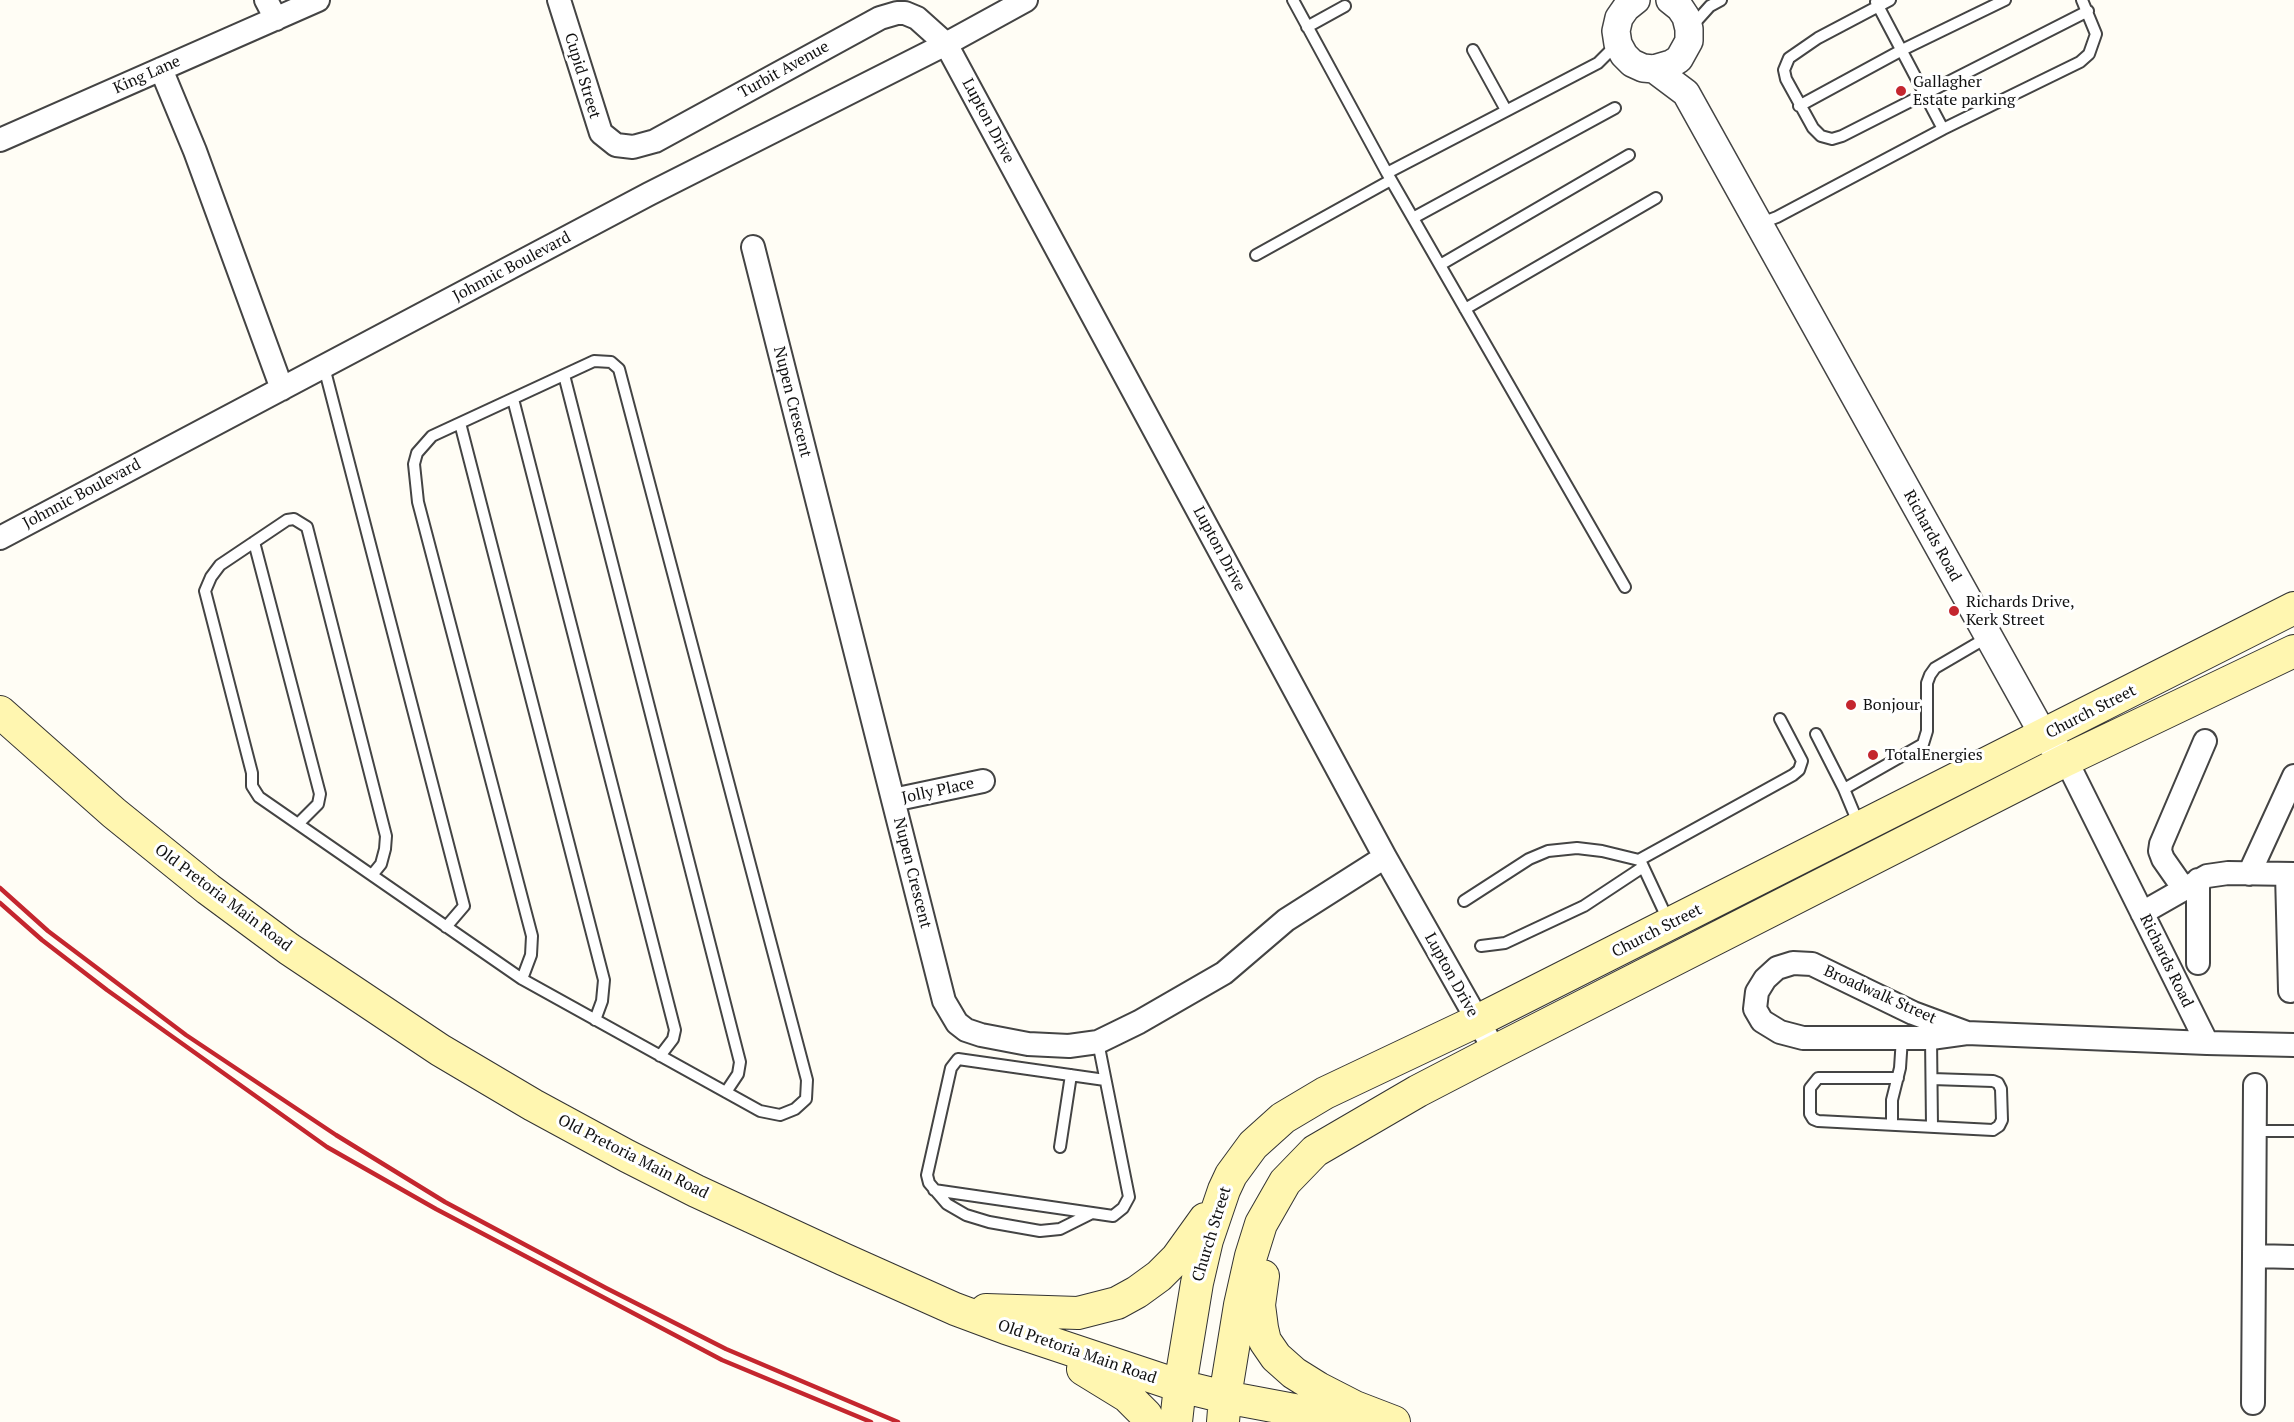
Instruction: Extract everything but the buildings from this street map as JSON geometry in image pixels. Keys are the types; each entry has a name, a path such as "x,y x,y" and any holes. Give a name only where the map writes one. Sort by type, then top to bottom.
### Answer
{"main road":[{"name":"Church Street","path":"1176,1422 1201,1267 1224,1190 1231,1175 1253,1145 1291,1113 1325,1093 1477,1021 2294,608"},
{"name":"Church Street","path":"1224,1410 1240,1305 1259,1231 1266,1213 1285,1182 1303,1162 1337,1136 1495,1051 2066,760 2294,651"},
{"name":"Old Pretoria Main Road","path":"0,712 114,813 208,889 289,949 440,1050 533,1105 686,1186 963,1312 1057,1346 1180,1386 1224,1410 1358,1422"},
{"path":"1303,1162 1273,1241 1263,1275 1259,1305 1265,1341 1283,1365 1312,1384 1355,1407 1394,1422"},
{"path":"963,1312 1078,1313 1117,1303 1148,1286 1177,1258 1194,1237 1224,1190"},
{"path":"963,1312 1116,1387 1137,1405 1149,1422"}],"street":[{"name":"King Lane","path":"0,140 161,69 271,10 318,0"},
{"name":"Cupid Street","path":"559,0 598,126 601,133 616,145"},
{"name":"Johnnic Boulevard","path":"0,538 648,194 946,44 1026,0"},
{"path":"1629,3 1619,18 1616,31 1622,61 1671,64 1681,22"},
{"name":"Turbit Avenue","path":"616,145 633,147 655,141 860,27 897,13 917,18 946,44"},
{"name":"Richards Road","path":"1681,22 1686,93 2044,736 2066,760 2207,1044"},
{"name":"Lupton Drive","path":"946,44 1385,857 1495,1051"},
{"name":"Richards Road","path":"1622,61 1686,93"},
{"path":"161,69 195,152 282,389"},
{"name":"Nupen Crescent","path":"753,247 944,1001 953,1020 974,1033 1028,1044 1069,1046 1098,1042 1130,1027 1213,980 1236,964 1286,920 1385,857"},
{"path":"2198,963 2191,884 2163,859 2160,851 2205,741"},
{"path":"2249,874 2294,776"},
{"name":"Jolly Place","path":"893,800 983,781"},
{"path":"2142,913 2191,884 2215,874 2291,874 2290,992"},
{"name":"Broadwalk Street","path":"1967,1033 1913,1013 1812,964 1793,963 1777,968 1765,979 1757,992 1755,1010 1762,1022 1780,1032 1803,1038 1931,1038 1967,1033 2207,1044 2294,1045"},
{"path":"2253,1403 2255,1085"},
{"path":"2254,1256 2294,1257"}],"lane":[{"path":"1293,0 1389,176 1625,587"},
{"path":"1681,22 1721,0"},
{"path":"1890,0 1876,3 1789,58 1784,69 1786,79 1799,106 1821,136 1832,139 1842,136 2088,11"},
{"path":"1799,106 1902,50 2005,0"},
{"path":"1759,224 1777,217 1943,129 2080,62 2089,54 2096,34 2082,0"},
{"path":"1876,3 1926,93 1943,129"},
{"path":"1307,27 1345,6"},
{"path":"1681,22 1710,6"},
{"path":"1473,50 1506,110"},
{"path":"1256,255 1506,110 1622,61"},
{"path":"1413,218 1615,108"},
{"path":"1440,264 1629,155"},
{"path":"1465,309 1656,198"},
{"path":"372,875 381,864 386,836 307,527 294,519 287,520 220,565 205,591 252,773 252,786 260,797 522,980 760,1111 780,1115 795,1109 806,1100 807,1080 619,369 611,362 594,361 432,436 417,453 414,464 418,502 532,936 531,955 522,980"},
{"path":"324,367 464,906 447,927"},
{"path":"564,375 740,1062 738,1074 726,1092"},
{"path":"513,399 675,1030 673,1039 660,1056"},
{"path":"460,423 604,980 602,1001 595,1020"},
{"path":"254,542 320,794 318,804 298,824"},
{"path":"1844,789 1923,744 1927,731 1927,683 1930,675 1935,668 1989,637"},
{"path":"1481,946 1505,943 1584,906 1641,863 1799,770 1802,762 1780,719"},
{"path":"1816,734 1844,789 1860,828"},
{"path":"1464,901 1529,859 1548,851 1577,848 1602,851 1641,863 1670,924"},
{"path":"1892,1125 1892,1100 1898,1078 1902,1038"},
{"path":"1931,1038 1932,1126"},
{"path":"934,1190 1113,1216 1124,1208 1129,1197 1098,1042"},
{"path":"1092,1213 1060,1229 1040,1231 989,1222 966,1215 947,1204 934,1190 927,1175 954,1062 958,1059 966,1058 1105,1080"},
{"path":"1060,1147 1071,1075"},
{"path":"1898,1078 1818,1078 1810,1088 1810,1114 1818,1121 1993,1130 1999,1126 2002,1120 2001,1089 1998,1083 1932,1079"},
{"path":"2255,1131 2294,1131"}],"railway":[{"path":"0,888 48,931 186,1035 336,1135 445,1202 726,1349 898,1422"},
{"path":"0,903 42,940 107,990 327,1147 436,1209 722,1360 871,1422"}],"place":[{"name":"Gallagher Estate parking","path":"1901,91"},
{"name":"Richards Drive, Kerk Street","path":"1954,611"},
{"name":"Bonjour","path":"1851,705"},
{"name":"TotalEnergies","path":"1873,755"}]}
